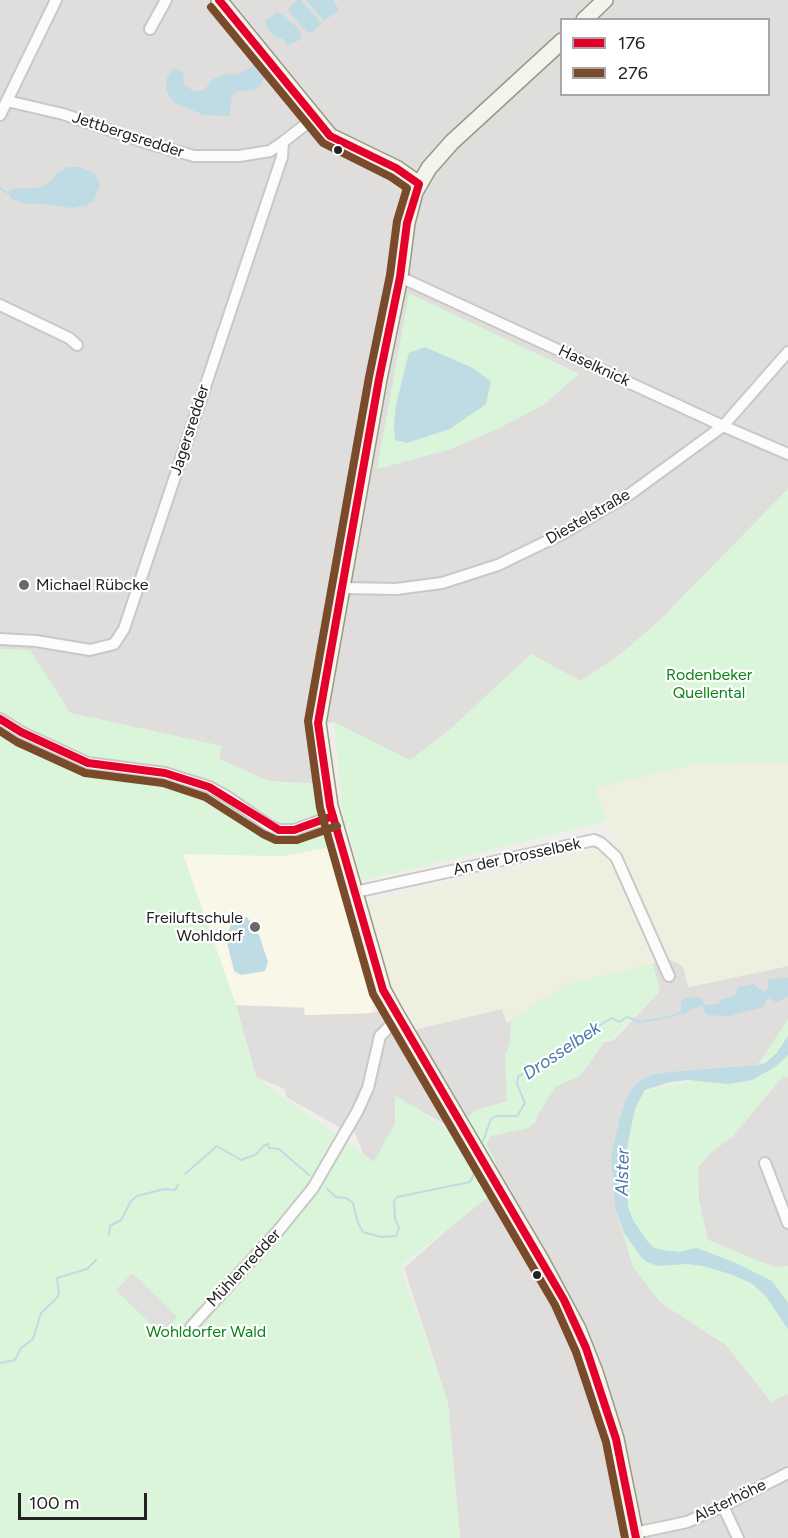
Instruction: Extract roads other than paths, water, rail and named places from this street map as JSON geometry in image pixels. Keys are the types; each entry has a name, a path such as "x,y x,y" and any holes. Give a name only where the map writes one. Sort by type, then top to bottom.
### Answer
{"street":[{"path":"0,115 56,0"},
{"path":"150,29 165,0"},
{"path":"219,0 314,118 334,139 396,168 418,184"},
{"path":"586,18 605,0"},
{"path":"560,42 453,142 418,184 407,223 400,277 379,379 318,723 333,816 379,978 400,1022 542,1260 578,1329 595,1372 616,1439 636,1535"},
{"name":"Jettbergsredder","path":"7,101 63,114 147,143 194,156 239,156 270,151 283,142"},
{"path":"283,142 314,118"},
{"name":"Jagersredder","path":"0,639 36,641 90,650 114,644 124,629 282,157 283,142"},
{"name":"Haselknick","path":"400,277 788,454"},
{"path":"0,305 69,338 77,345"},
{"name":"Diestelstraße","path":"342,588 396,589 437,584 498,565 564,533 630,494 723,426 788,352"},
{"path":"0,719 21,732 88,764 165,773 209,787 279,830 294,830 333,816"},
{"name":"An der Drosselbek","path":"355,892 594,840 616,857 669,976"},
{"name":"Mühlenredder","path":"191,1327 298,1209 313,1188 357,1112 368,1088 380,1036 390,1026 400,1022"},
{"path":"765,1163 788,1223"},
{"name":"Alsterhöhe","path":"636,1535 687,1522 788,1473"},
{"path":"723,1506 738,1538"}],"water":[{"path":"297,0 301,0 321,23 312,33 307,32 289,12 289,8"},
{"path":"306,0 333,0 339,10 324,21"},
{"path":"277,12 299,29 302,36 300,40 287,45 283,39 276,37 267,28 265,21"},
{"path":"255,65 260,68 264,78 261,85 254,90 236,92 232,96 229,116 204,115 189,109 173,102 166,89 167,77 174,68 183,72 184,84 193,91 204,90 213,79 227,74 236,75"},
{"path":"68,167 79,167 94,173 100,184 94,200 87,205 72,208 26,204 12,199 8,193 9,190 17,188 38,188 49,183 57,173"},
{"path":"425,347 473,368 491,382 486,404 450,429 407,443 395,440 396,405 409,353"},
{"path":"247,917 259,935 268,962 265,971 241,975 234,971 226,938 233,920"},
{"path":"788,978 788,996 776,1002 768,998 763,1007 729,1016 707,1015 702,1006 684,1015 681,1013 681,1001 684,998 700,997 705,1005 718,1004 722,999 734,996 739,987 753,984 763,992 768,989 768,979"},
{"name":"Alster","path":"788,1036 788,1055 775,1067 752,1080 728,1084 688,1080 670,1082 645,1090 635,1108 626,1153 628,1207 633,1220 648,1242 654,1248 662,1250 680,1252 696,1248 736,1263 772,1281 788,1303 788,1329 765,1295 751,1283 703,1266 687,1264 658,1266 642,1258 624,1233 615,1208 611,1157 619,1120 628,1095 638,1082 654,1074 765,1063 776,1054"}],"waterway":[{"path":"0,188 8,193"},
{"name":"Drosselbek","path":"483,1141 491,1119 496,1116 517,1116 525,1103 517,1084 518,1077 568,1044 612,1018 619,1022 627,1017 640,1022 670,1017 683,1011"},
{"name":"Drosselbek","path":"185,1174 217,1146 241,1160 257,1154 263,1146 268,1144 269,1148 279,1149 309,1175"},
{"name":"Drosselbek","path":"327,1189 336,1197 346,1198 353,1203 363,1232 381,1237 396,1236 399,1228 395,1219 394,1201 397,1197 470,1182 475,1172"},
{"name":"Drosselbek","path":"109,1235 110,1226 121,1220 131,1201 137,1196 164,1189 175,1190 178,1185"},
{"name":"Drosselbek","path":"0,1363 15,1360 21,1348 33,1339 41,1313 59,1294 57,1278 87,1269 96,1260"}],"place":[{"name":"Michael Rübcke","path":"24,585"},
{"name":"Freiluftschule Wohldorf","path":"255,927"}],"park label":[{"name":"Rodenbeker Quellental","path":"709,684"},
{"name":"Wohldorfer Wald","path":"206,1332"}]}
